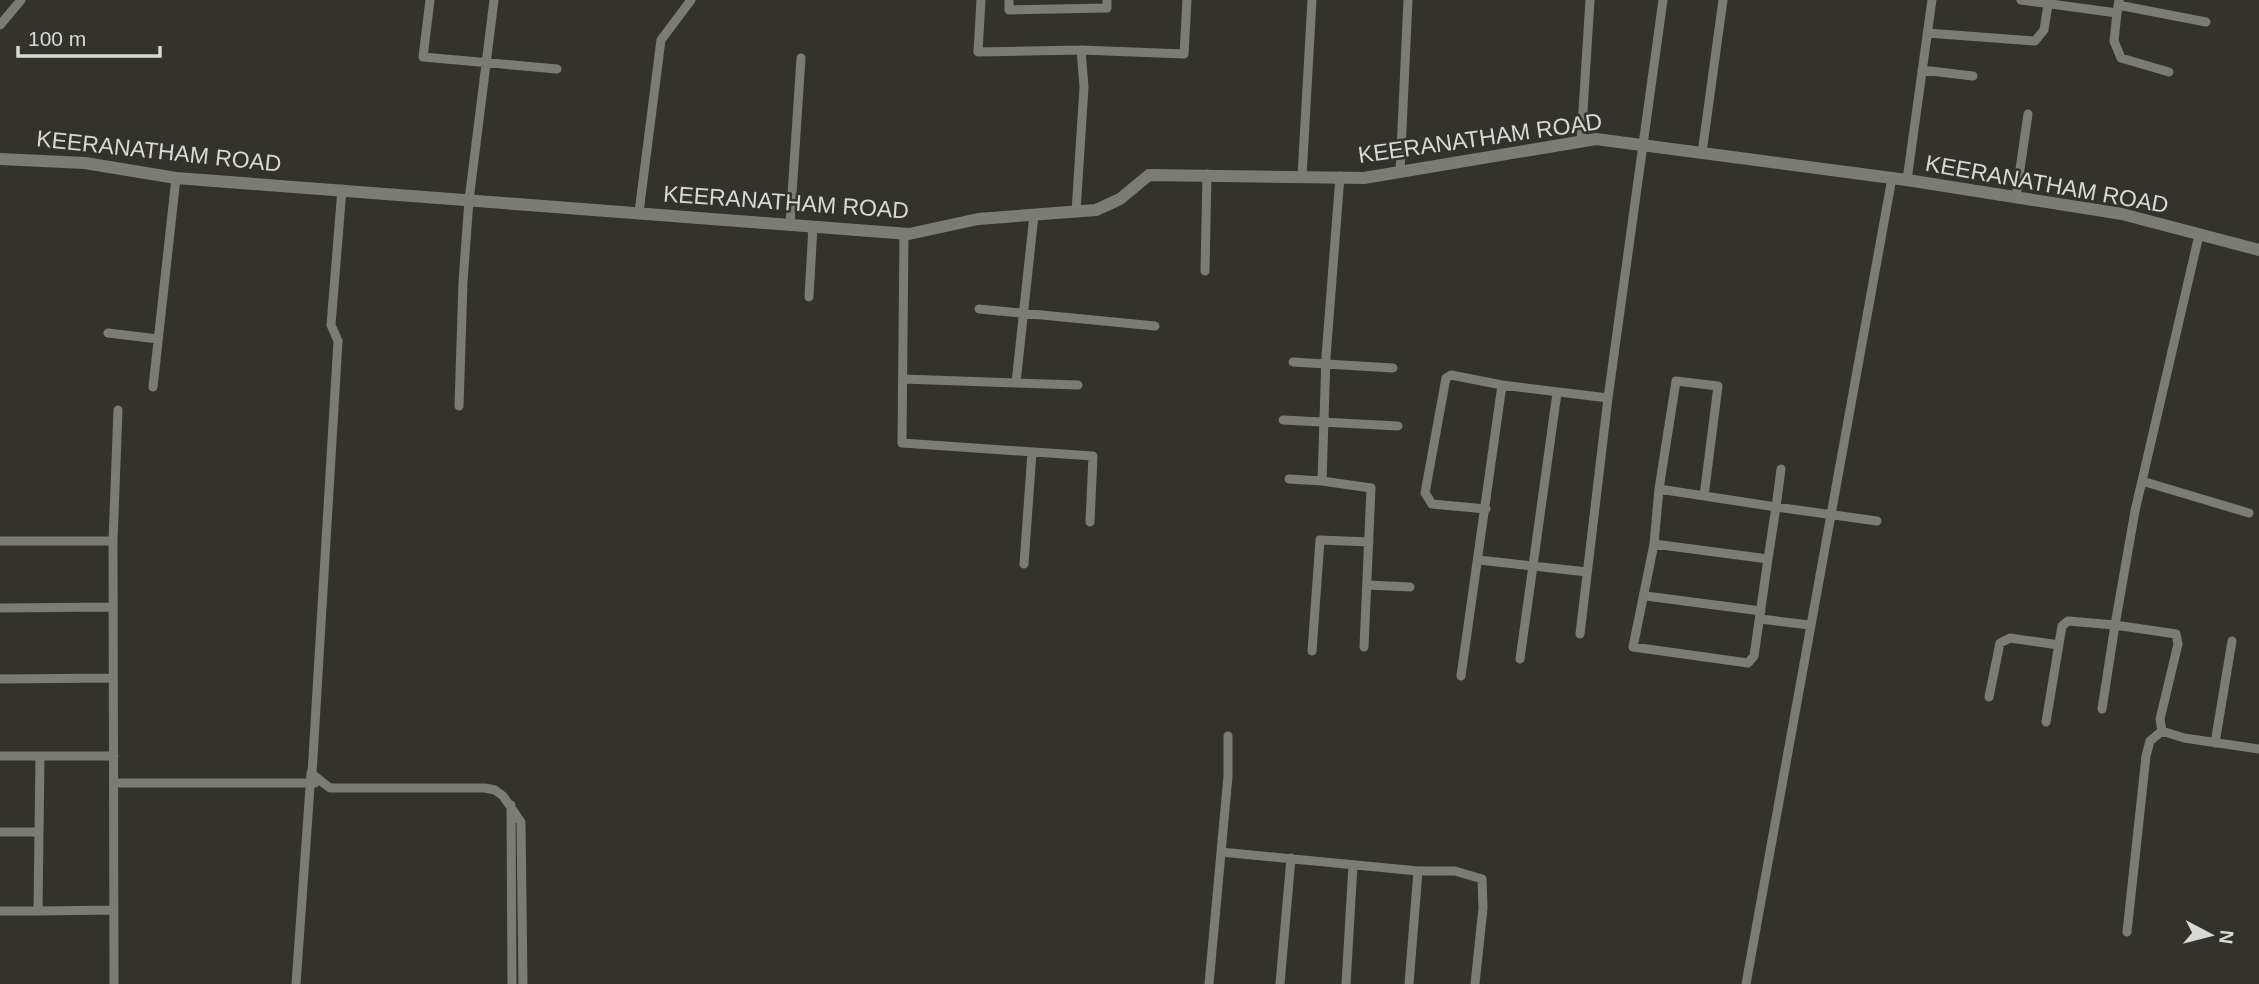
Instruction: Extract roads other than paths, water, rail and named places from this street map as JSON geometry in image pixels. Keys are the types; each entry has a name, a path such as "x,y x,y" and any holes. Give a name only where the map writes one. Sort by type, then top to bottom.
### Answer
{"street":[{"path":"0,25 21,0"},
{"path":"430,0 422,57 558,69"},
{"path":"459,406 469,200 494,0"},
{"path":"639,212 661,40 691,0"},
{"path":"981,0 978,52 1081,50 1184,54 1187,0"},
{"path":"1009,0 1009,10 1107,8 1107,0"},
{"path":"1302,176 1312,0"},
{"path":"1400,172 1408,0"},
{"path":"1581,142 1590,0"},
{"path":"1580,634 1608,398 1664,0"},
{"path":"1702,153 1723,0"},
{"path":"1907,180 1932,0"},
{"path":"2021,0 2048,4 2118,6 2206,22"},
{"path":"1927,33 2035,41 2044,30 2048,4"},
{"path":"2118,6 2113,41 2121,58 2169,72"},
{"path":"1076,212 1084,87 1081,50"},
{"path":"790,224 801,58"},
{"path":"1922,70 1973,76"},
{"path":"2016,197 2028,114"},
{"name":"KEERANATHAM ROAD","path":"0,159 85,163 176,178 904,233 978,219 1096,210 1120,199 1149,175 1364,178 1596,139 1644,143 1907,180 2123,214 2259,250"},
{"path":"1205,271 1207,174"},
{"path":"1322,481 1326,365 1340,176"},
{"path":"153,387 176,178"},
{"path":"1746,984 1892,178"},
{"path":"296,984 315,783 311,767 338,341 331,325 342,189"},
{"path":"1016,383 1034,215"},
{"path":"809,297 813,226"},
{"path":"904,233 902,443 1093,456 1090,522"},
{"path":"2102,709 2142,481 2199,235"},
{"path":"979,309 1155,326"},
{"path":"108,333 158,339"},
{"path":"1293,362 1393,368"},
{"path":"1486,509 1433,504 1424,494 1446,378 1451,375 1502,385 1608,398"},
{"path":"903,379 1078,385"},
{"path":"1704,496 1718,386 1676,380 1646,596 1633,647 1748,663 1754,656 1781,469"},
{"path":"1461,676 1502,385"},
{"path":"1520,659 1557,393"},
{"path":"114,984 113,541 118,410"},
{"path":"1283,420 1398,426"},
{"path":"1024,564 1032,452"},
{"path":"1289,479 1370,485 1364,647"},
{"path":"2142,481 2249,513"},
{"path":"1659,489 1877,521"},
{"path":"1312,651 1321,540 1369,542"},
{"path":"0,541 113,541"},
{"path":"1654,544 1768,559"},
{"path":"1479,561 1587,572"},
{"path":"1367,586 1410,587"},
{"path":"1646,596 1810,625"},
{"path":"0,608 113,607"},
{"path":"2046,722 2062,626 2068,621 2115,625 2179,636 2160,719 2161,731"},
{"path":"1989,697 2000,643 2010,638 2059,645"},
{"path":"2215,743 2232,641"},
{"path":"0,679 113,678"},
{"path":"2161,731 2259,749"},
{"path":"2127,932 2146,756 2150,741 2161,731"},
{"path":"1209,984 1228,736"},
{"path":"0,756 114,756"},
{"path":"38,911 40,756"},
{"path":"114,783 315,783 330,788 495,790 511,805 521,822 524,836 523,984"},
{"path":"511,805 512,984"},
{"path":"0,832 39,832"},
{"path":"1221,852 1418,871 1471,873 1482,879 1483,908 1475,984"},
{"path":"1280,984 1291,858"},
{"path":"1346,984 1353,865"},
{"path":"1409,984 1418,871"},
{"path":"0,911 114,910"}]}
